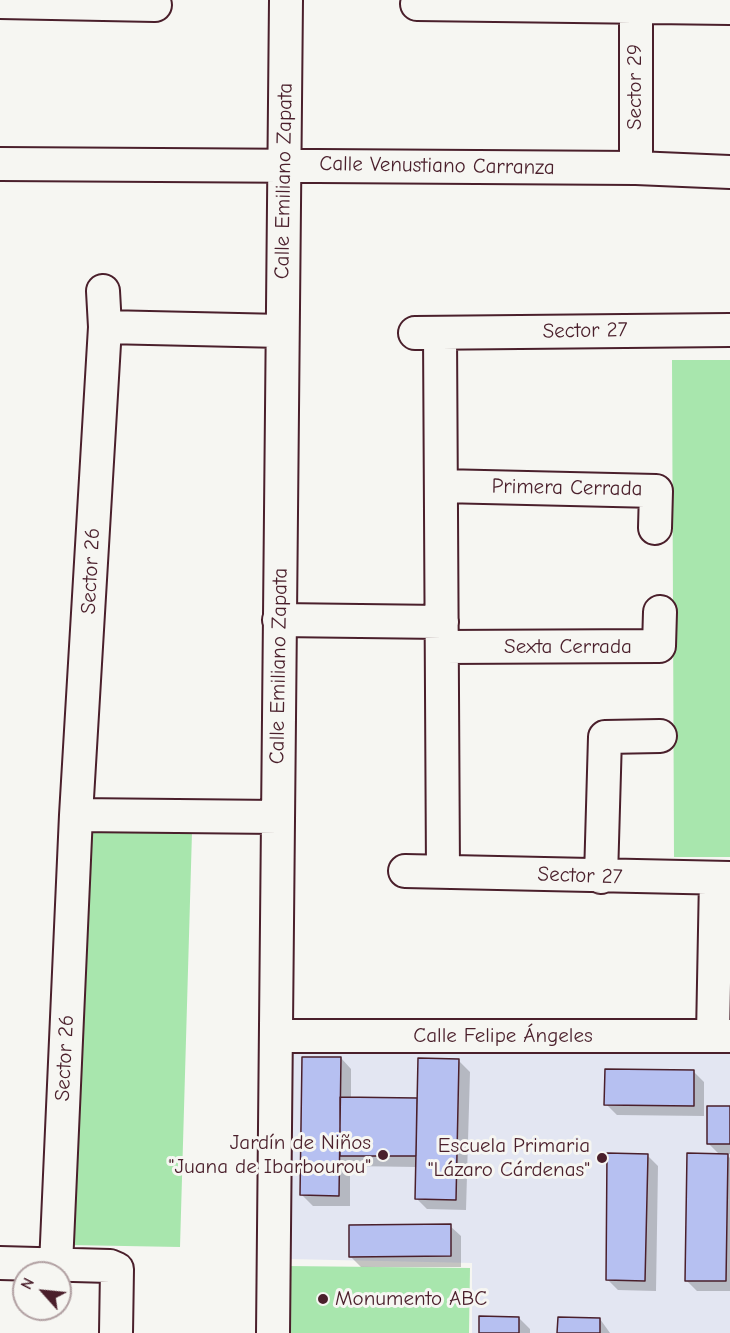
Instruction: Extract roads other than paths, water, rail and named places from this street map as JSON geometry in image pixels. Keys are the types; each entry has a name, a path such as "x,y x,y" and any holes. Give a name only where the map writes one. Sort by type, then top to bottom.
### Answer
{"street":[{"name":"Calle Emiliano Zapata","path":"273,1333 286,0"},
{"path":"0,2 119,1 155,5"},
{"path":"435,2 600,2 636,6 730,8"},
{"name":"Sector 29","path":"636,6 636,168"},
{"name":"Calle Venustiano Carranza","path":"0,164 636,168 730,172"},
{"name":"Sector 26","path":"56,1261 76,815 105,327 103,291"},
{"path":"105,327 282,331"},
{"name":"Sector 27","path":"443,872 441,486 427,333 730,330"},
{"name":"Primera Cerrada","path":"441,486 656,490 655,528"},
{"name":"Sexta Cerrada","path":"442,634 659,646 660,612"},
{"path":"279,620 442,634"},
{"path":"601,877 605,737 660,736"},
{"path":"76,815 278,817"},
{"name":"Sector 27","path":"405,872 723,878 721,1036"},
{"name":"Calle Felipe Ángeles","path":"276,1036 721,1036"},
{"path":"72,1266 117,1269 116,1333"}],"place":[{"name":"Jardín de Niños \"Juana de Ibarbourou\"","path":"383,1155"},
{"name":"Escuela Primaria \"Lázaro Cárdenas\"","path":"602,1158"},
{"name":"Monumento ABC","path":"323,1299"}]}
